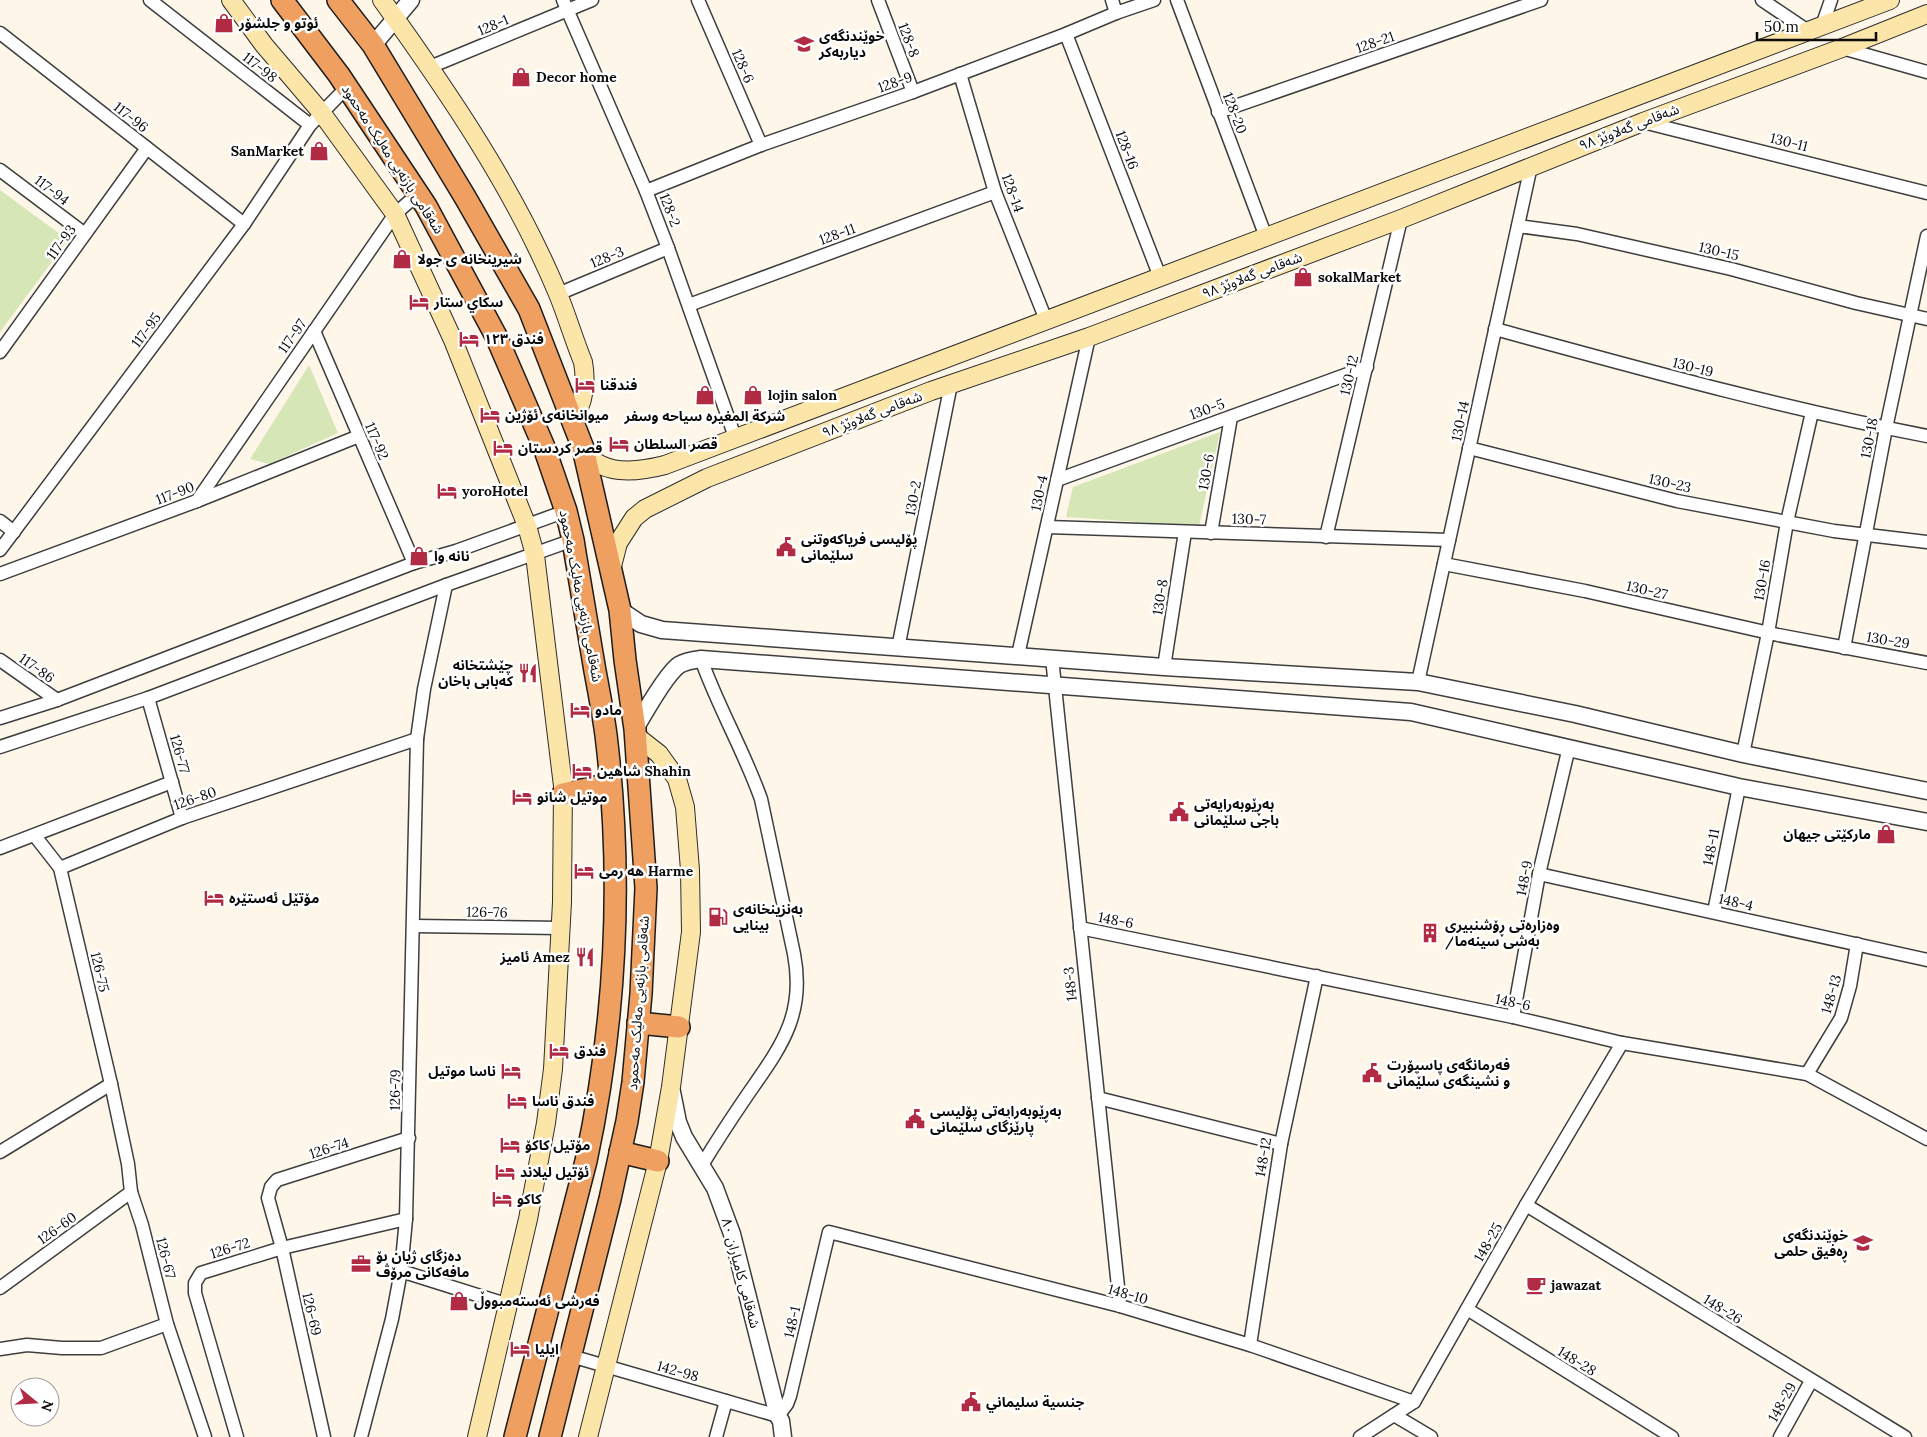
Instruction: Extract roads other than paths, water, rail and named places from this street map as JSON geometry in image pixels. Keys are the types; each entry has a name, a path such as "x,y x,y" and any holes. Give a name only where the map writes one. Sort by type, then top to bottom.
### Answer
{"highway":[{"name":"شەقامی بازنەیی مەلیک مەحمود","path":"282,0 347,87 426,206 496,336 544,447 566,512 573,540 606,734 616,885 611,989 596,1115 586,1161 515,1437"},
{"name":"شەقامی بازنەیی مەلیک مەحمود","path":"338,0 373,45 465,197 529,309 584,448 620,610 635,732 646,888 644,954 633,1082 627,1121 550,1437"},
{"path":"563,794 610,784"},
{"path":"638,1023 679,1027"},
{"path":"596,1115 610,1122 627,1121"},
{"path":"586,1161 618,1159 658,1161"}],"main road":[{"path":"231,0 315,119 395,214 453,340 527,526 535,555 563,794 561,928 553,1068 528,1220 477,1437"},
{"path":"382,0 430,67 474,135 522,219 558,294 583,362 584,392 580,407 573,420"},
{"name":"شەقامی گەلاوێژ ٩٨","path":"584,448 593,460 603,466 617,470 634,470 665,465 1890,0"},
{"name":"شەقامی گەلاوێژ ٩٨","path":"611,571 618,543 634,518 645,509 707,478 931,391 1089,336 1401,219 1643,122 1842,48 1927,14"},
{"path":"1198,263 1208,275 1208,283 1201,294"},
{"path":"925,366 920,375 920,380 926,389 931,391"},
{"path":"588,1437 658,1161 671,1087 690,932 690,870 685,807 677,779 659,754 635,732"}],"street":[{"name":"117-98","path":"150,0 315,119"},
{"path":"373,45 411,0"},
{"name":"128-1","path":"430,67 565,5 592,0"},
{"name":"128-6","path":"698,0 761,145"},
{"name":"128-8","path":"878,0 913,92"},
{"name":"128-9","path":"646,191 761,145 913,92 1066,34 1114,6 1154,0"},
{"name":"128-20","path":"1177,0 1266,237"},
{"name":"128-21","path":"1218,112 1541,0"},
{"path":"1762,0 1815,28 1831,0"},
{"name":"128-2","path":"565,5 646,191 689,305 735,437"},
{"name":"117-96","path":"0,33 244,224"},
{"name":"128-16","path":"1066,34 1160,277"},
{"path":"1842,48 1927,72"},
{"name":"128-14","path":"960,74 995,192 1046,320"},
{"path":"315,119 347,87"},
{"name":"117-95","path":"0,550 244,224 315,119"},
{"name":"130-11","path":"1643,122 1927,193"},
{"name":"117-93","path":"0,352 147,148"},
{"name":"130-14","path":"1418,682 1531,166"},
{"name":"117-94","path":"0,170 85,234"},
{"name":"128-11","path":"689,305 995,192"},
{"name":"117-97","path":"197,501 395,214 418,194"},
{"name":"130-12","path":"1326,537 1401,219"},
{"name":"130-15","path":"1518,226 1587,236 1730,269 1856,303 1927,319"},
{"name":"130-18","path":"1844,648 1886,428 1927,236"},
{"name":"128-3","path":"558,294 668,248"},
{"name":"130-19","path":"1495,328 1636,368 1812,412 1927,436"},
{"name":"117-92","path":"314,332 414,563"},
{"name":"130-4","path":"1018,656 1089,336"},
{"name":"130-5","path":"1057,480 1367,367"},
{"name":"130-2","path":"898,648 951,384"},
{"name":"130-16","path":"1743,754 1768,633 1787,522 1812,412"},
{"name":"130-6","path":"1211,532 1231,417"},
{"name":"117-90","path":"0,574 197,501 359,436"},
{"name":"130-23","path":"1469,448 1677,501 1787,522 1867,535 1927,542"},
{"path":"0,718 57,700 414,563 456,551 566,512"},
{"path":"0,521 14,532"},
{"name":"130-7","path":"1047,527 1449,540"},
{"name":"130-8","path":"1164,667 1186,532"},
{"path":"0,747 148,698 446,585 573,540"},
{"name":"130-27","path":"1444,564 1585,591 1768,633 1844,648"},
{"name":"126-79","path":"361,1437 392,1319 401,1271 406,1220 417,739 424,688 446,585"},
{"path":"620,610 641,624 662,630 1164,667 1418,682 1575,714 1743,754 1927,791"},
{"name":"130-29","path":"1844,648 1927,663"},
{"name":"148-3","path":"1052,658 1120,1306"},
{"path":"635,732 650,702 677,666 688,661 701,659 1411,712 1739,786 1927,822"},
{"path":"701,659 710,685 755,781 761,799 797,976 792,1018 781,1046 702,1164"},
{"name":"117-86","path":"0,660 57,700"},
{"name":"126-77","path":"148,698 182,818"},
{"name":"126-80","path":"60,868 182,818 417,739"},
{"name":"148-9","path":"1513,1017 1540,874 1569,747"},
{"path":"0,848 172,782"},
{"name":"148-11","path":"1714,912 1739,786"},
{"path":"35,836 60,868"},
{"name":"126-75","path":"60,868 111,1084"},
{"name":"148-4","path":"1540,874 1927,960"},
{"name":"126-76","path":"414,926 561,928"},
{"name":"148-6","path":"1080,928 1513,1017 1622,1043 1807,1074 1926,1136"},
{"name":"148-13","path":"1807,1074 1841,1018 1850,986 1857,944"},
{"name":"148-12","path":"1250,1345 1280,1144 1317,976"},
{"name":"148-25","path":"1360,1437 1414,1402 1526,1205 1622,1043"},
{"path":"0,1152 111,1084"},
{"name":"126-67","path":"111,1084 132,1192 167,1324 205,1437"},
{"name":"شەقامی کامیاران ٨٠","path":"671,1087 678,1122 684,1137 702,1164 718,1196 732,1234 780,1428"},
{"path":"1098,1098 1280,1144"},
{"name":"126-74","path":"268,1198 271,1187 278,1180 408,1138"},
{"name":"126-60","path":"0,1288 132,1192"},
{"name":"126-69","path":"268,1198 282,1248 324,1437"},
{"name":"148-26","path":"1526,1205 1905,1437"},
{"name":"126-72","path":"237,1437 195,1293 195,1283 201,1273 282,1248 406,1220"},
{"name":"148-10","path":"829,1232 1120,1306 1250,1345 1414,1402"},
{"name":"148-1","path":"780,1428 790,1396 829,1232"},
{"path":"401,1271 509,1305"},
{"name":"148-28","path":"1467,1309 1666,1435"},
{"path":"0,1349 27,1345 62,1348 101,1348 167,1324"},
{"name":"142-98","path":"571,1356 726,1400 780,1428"},
{"name":"148-29","path":"1780,1437 1811,1381"},
{"path":"716,1437 726,1400"},
{"path":"1394,1415 1431,1437"}],"place":[{"name":"ئوتو و جلشۆر","path":"224,23"},
{"name":"خوێندنگەی دیاربەکر","path":"804,44"},
{"name":"Decor home","path":"521,77"},
{"name":"SanMarket","path":"319,151"},
{"name":"شیرینخانه ی جولا","path":"402,259"},
{"name":"sokalMarket","path":"1303,277"},
{"name":"سكاي ستار","path":"419,302"},
{"name":"فندق ١٢٣","path":"469,339"},
{"name":"فندقنا","path":"585,385"},
{"name":"شركة المغيره سياحه وسفر","path":"705,395"},
{"name":"lojin salon","path":"753,395"},
{"name":"میوانخانەی ئۆژین","path":"490,415"},
{"name":"قصر السلطان","path":"619,444"},
{"name":"قصر كردستان","path":"503,448"},
{"name":"yoroHotel","path":"447,491"},
{"name":"پۆلیسی فریاکەوتنی سلێمانی","path":"786,547"},
{"name":"نانه وا","path":"419,556"},
{"name":"چێشتخانە کەبابی باخان","path":"528,673"},
{"name":"مادو","path":"580,710"},
{"name":"شاهین Shahin","path":"582,771"},
{"name":"موتيل شانو","path":"522,797"},
{"name":"بەڕێوبەرایەتی باجی سلێمانی","path":"1179,812"},
{"name":"ماركێتی جیھان","path":"1886,834"},
{"name":"هه رمی Harme","path":"584,871"},
{"name":"مۆتێل ئەستێرە","path":"214,898"},
{"name":"بەنزینخانەی بینایی","path":"718,917"},
{"name":"وە‌زارە‌تی ڕۆشنبیری /بە‌شی سینە‌ما","path":"1430,933"},
{"name":"ئاميز Amez","path":"585,957"},
{"name":"فندق","path":"559,1051"},
{"name":"ناسا موتيل","path":"511,1071"},
{"name":"فەرمانگەی پاسپۆرت و نشینگەی سلێمانی","path":"1372,1073"},
{"name":"فندق ناسا","path":"517,1101"},
{"name":"بەڕێوبەرایەتی پۆلیسی پارێزگای سلێمانی","path":"915,1119"},
{"name":"مۆتیل کاکۆ","path":"510,1145"},
{"name":"ئۆتیل لیلاند","path":"505,1172"},
{"name":"كاكو","path":"502,1199"},
{"name":"خوێندنگەی ڕەفیق حلمی","path":"1863,1243"},
{"name":"دەزگای ژیان بۆ مافەكانی مرۆڤ","path":"361,1264"},
{"name":"jawazat","path":"1536,1285"},
{"name":"فەرشی ئەستەمبووڵ","path":"459,1301"},
{"name":"ايليا","path":"520,1349"},
{"name":"جنسية سليماني","path":"971,1402"}]}
